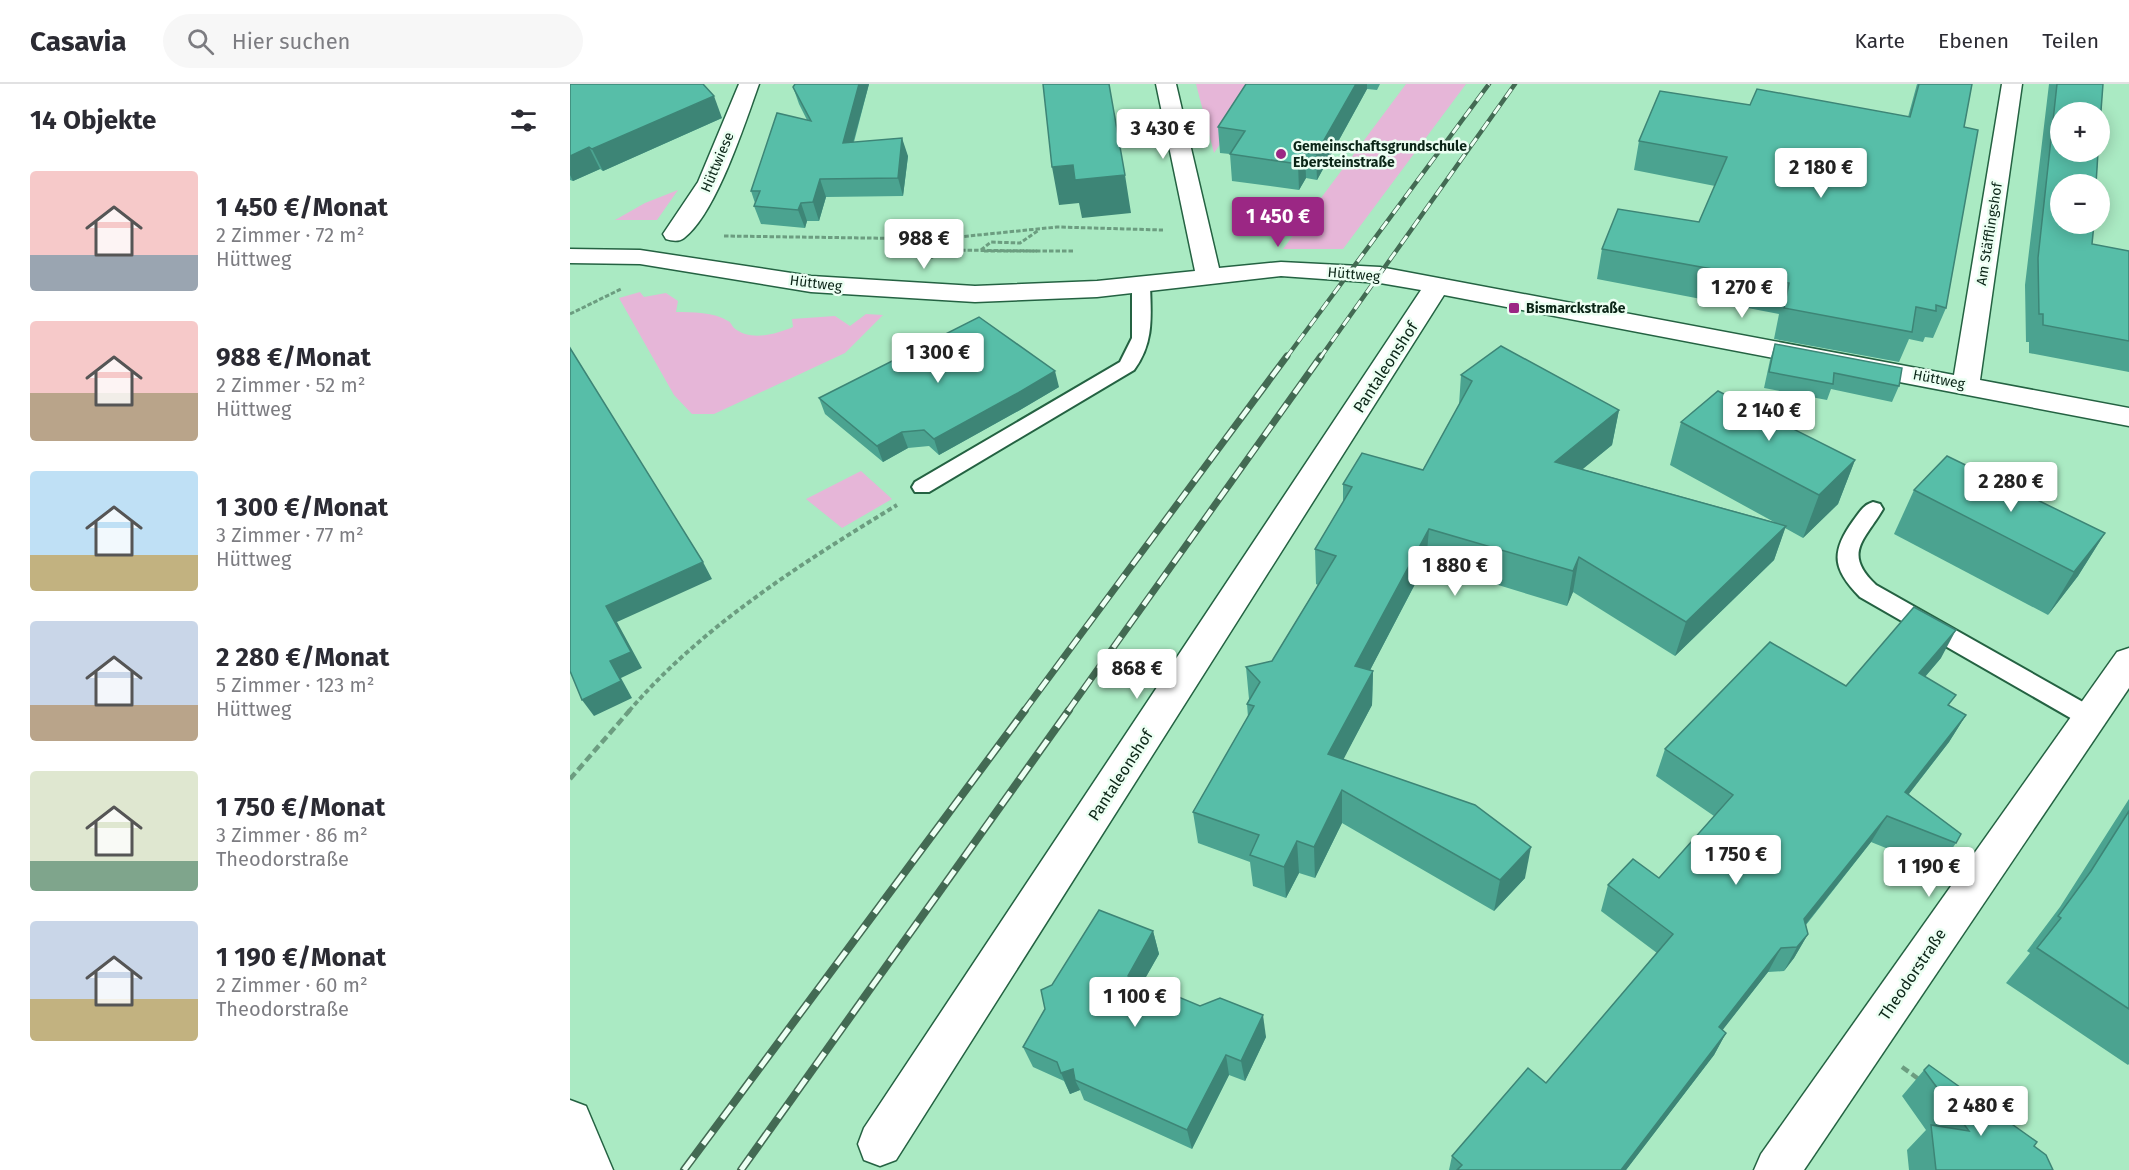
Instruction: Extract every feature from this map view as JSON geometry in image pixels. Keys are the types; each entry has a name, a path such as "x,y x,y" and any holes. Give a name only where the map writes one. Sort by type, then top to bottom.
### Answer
{"street":[{"name":"Hüttwiese","path":"675,234 689,220 708,186 750,84"},
{"path":"1166,84 1200,226 1209,277"},
{"name":"Am Stäfflingshof","path":"1966,384 2012,84"},
{"name":"Hüttweg","path":"570,256 640,257 811,284 893,291 1018,293 1142,285 1281,269 1369,274 1438,284 2129,417"},
{"name":"Pantaleonshof","path":"880,1144 1438,284"},
{"name":"Theodorstraße","path":"1777,1170 2129,661"},
{"path":"570,1122 590,1170"}],"lane":[{"path":"922,487 1127,366 1134,358 1142,339 1142,285"},
{"path":"1873,509 1852,537 1847,550 1846,566 1854,579 1868,591 2089,717"}],"path":[{"path":"675,234 792,238 939,238 1040,229 1168,230 1200,226"},
{"path":"980,251 991,242 1020,243 1040,229"},
{"path":"943,250 1035,254 1038,251 1074,251"},
{"path":"570,779 656,680 674,665 754,599 835,543 914,495 922,487"},
{"path":"1899,1064 1927,1085"}],"shaded area":[{"path":"1196,84 1260,84 1214,153"},
{"path":"1406,84 1466,84 1343,249 1283,249"},
{"path":"678,190 657,220 615,220 645,203"},
{"path":"640,292 644,297 666,293 678,301 676,312 716,316 729,322 741,332 756,336 793,327 792,319 835,316 850,326 866,314 883,315 845,353 714,414 692,414 674,395 619,298"},
{"path":"861,471 892,499 842,528 806,499"}],"building":[{"path":"570,84 703,84 714,96 592,149 589,147 570,156"},
{"path":"795,84 859,84 843,143 902,138 898,178 820,179 813,202 801,203 798,210 754,206 760,191 751,191 777,113 811,121 793,87"},
{"path":"1043,84 1109,84 1125,175 1075,180 1073,165 1052,167"},
{"name":"Gemeinschaftsgrundschule Ebersteinstraße","path":"1246,84 1356,84 1316,154 1305,152 1298,164 1230,154 1245,131 1218,127"},
{"path":"1919,84 1972,84 1964,127 1978,130 1946,308 1936,305 1936,311 1916,307 1912,332 1784,308 1789,283 1602,249 1618,209 1699,222 1727,157 1639,141 1660,91 1750,105 1757,89 1910,117"},
{"path":"2057,84 2103,84 2102,102 2055,102"},
{"path":"2050,148 2050,162 2097,162 2097,174 2050,174 2050,234 2093,234 2092,244 2129,251 2129,341 2043,325 2043,314 2039,314 2038,258"},
{"path":"979,317 1055,371 934,439 924,430 902,432 877,446 819,398"},
{"path":"1775,344 1902,368 1899,386 1834,373 1833,384 1769,372"},
{"path":"1501,346 1619,410 1555,462 1786,526 1686,622 1579,557 1573,571 1429,529 1355,666 1373,671 1328,754 1475,805 1531,847 1500,880 1342,790 1314,847 1297,841 1284,867 1250,855 1259,835 1193,812 1254,706 1247,704 1260,682 1246,667 1272,661 1336,556 1315,549 1352,487 1343,484 1362,453 1423,470 1472,381 1461,375"},
{"path":"570,348 703,562 606,606 631,652 610,661 621,681 582,700 570,671"},
{"path":"1718,391 1855,460 1819,495 1681,422"},
{"path":"1947,456 2105,533 2074,572 1914,490"},
{"path":"1914,607 1956,630 1919,673 1956,695 1948,705 1966,715 1905,792 1961,834 1956,843 1887,816 1804,919 1808,934 1797,947 1781,948 1719,1027 1726,1033 1621,1170 1457,1170 1462,1165 1452,1156 1528,1068 1546,1083 1673,934 1608,885 1633,859 1659,878 1733,795 1665,749 1770,642 1846,686"},
{"path":"2129,811 2129,1009 2037,948 2061,918 2058,916 2091,871"},
{"path":"1099,910 1153,931 1128,976 1200,1006 1220,998 1263,1015 1241,1061 1226,1055 1187,1130 1075,1080 1073,1069 1061,1073 1057,1062 1023,1047 1045,1009 1041,990 1052,985"},
{"path":"1929,1065 2037,1142 2034,1146 2046,1155 2053,1170 1936,1170 1931,1125 1969,1131 1924,1070"}],"railway":[{"path":"1286,358 1489,84"},
{"path":"1320,358 1515,84"},
{"path":"1024,711 1287,356"},
{"path":"1068,711 1321,356"},
{"path":"684,1170 1025,710"},
{"path":"741,1170 1069,710"}],"place":[{"name":"Gemeinschaftsgrundschule Ebersteinstraße","path":"1281,154"},
{"name":"Bismarckstraße","path":"1514,308"}]}
